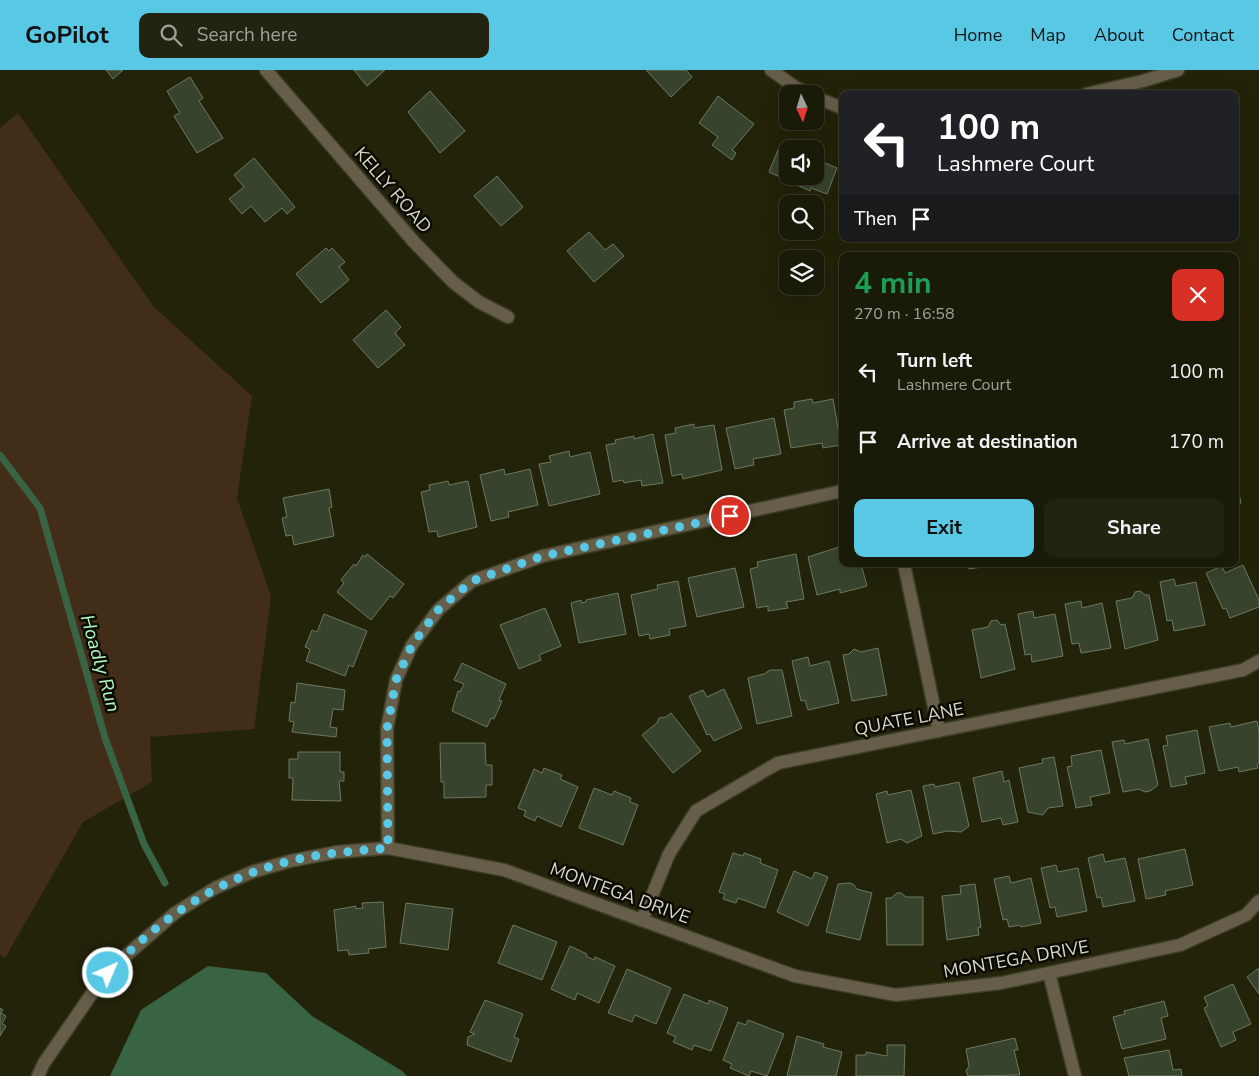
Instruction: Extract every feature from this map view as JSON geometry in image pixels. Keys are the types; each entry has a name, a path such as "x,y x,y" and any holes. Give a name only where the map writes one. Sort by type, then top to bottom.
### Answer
{"street":[{"name":"KELLY ROAD","path":"266,70 414,242 453,282 479,302 508,316"},
{"path":"771,70 792,85"},
{"path":"1104,90 1144,81 1178,70"},
{"path":"824,101 839,107"},
{"path":"388,848 387,729 396,680 412,645 439,609 472,581 543,556 839,493"},
{"path":"905,567 939,731"},
{"name":"QUATE LANE","path":"642,920 669,854 696,811 778,763 1243,670 1259,662"},
{"name":"MONTEGA DRIVE","path":"38,1076 44,1063 97,986 120,961 175,913 215,888 252,872 290,861 337,852 388,848 504,870 795,976 896,995 1001,983 1180,945 1246,914 1259,902"},
{"path":"1049,973 1075,1076"}],"shaded area":[{"path":"18,113 154,307 252,396 237,498 271,596 254,729 150,737 152,782 83,822 5,958 0,955 0,128"},
{"path":"208,966 266,973 312,1016 402,1071 407,1076 110,1076 141,1010"}],"building":[{"path":"106,70 123,70 113,79"},
{"path":"354,70 385,70 367,86"},
{"path":"646,70 686,70 692,77 671,97"},
{"path":"190,77 203,98 199,101 223,138 197,153 174,116 180,113 167,91"},
{"path":"430,91 465,131 440,153 408,112"},
{"path":"718,96 754,124 732,150 736,153 732,160 712,145 718,137 699,123"},
{"path":"779,147 779,177 769,172"},
{"path":"254,158 295,207 287,214 282,208 265,222 251,206 242,214 229,199 244,187 234,175"},
{"path":"824,163 837,168 827,194 811,188 810,191 797,185 824,185"},
{"path":"497,176 523,207 501,226 474,196"},
{"path":"589,232 605,250 613,244 624,256 594,282 567,251"},
{"path":"326,248 329,251 332,248 345,262 339,267 349,280 321,303 296,274"},
{"path":"386,310 401,327 395,333 405,345 378,368 353,340"},
{"path":"812,399 813,403 833,399 839,434 839,445 823,448 822,443 791,448 784,410 794,408 794,402"},
{"path":"774,418 781,454 753,459 754,465 735,469 726,428"},
{"path":"694,424 694,428 714,425 722,470 683,479 682,474 672,476 665,435 676,433 675,428"},
{"path":"653,434 663,483 642,486 641,480 624,483 623,480 613,482 606,445 616,443 615,440 634,436 634,439"},
{"path":"569,451 570,457 590,452 600,494 549,506 539,464 551,462 549,456"},
{"path":"504,469 505,475 530,469 538,505 508,512 509,517 491,521 480,475"},
{"path":"448,481 449,485 468,481 477,527 438,537 437,531 429,532 421,492 430,490 429,485"},
{"path":"329,489 332,507 329,508 334,536 294,545 292,535 286,536 282,518 287,517 283,498"},
{"path":"839,547 839,567 862,567 867,586 840,593 840,589 817,595 808,557"},
{"path":"367,554 404,584 393,598 390,596 371,620 337,592 344,583 341,580 354,564 356,566 363,555 365,557"},
{"path":"796,554 804,599 786,602 788,608 768,611 768,606 757,608 750,569 758,567 757,562"},
{"path":"1243,565 1259,600 1259,607 1230,618 1226,608 1223,609 1206,573 1222,567 1225,573"},
{"path":"735,568 744,607 697,617 688,578"},
{"path":"1174,579 1176,586 1196,582 1205,625 1174,631 1172,620 1167,621 1160,582"},
{"path":"678,581 686,626 669,629 670,635 650,639 649,634 639,636 631,595 658,589 657,585"},
{"path":"1140,591 1145,595 1149,595 1158,640 1125,649 1116,601 1132,598 1135,592"},
{"path":"618,593 626,634 579,643 571,603 581,600 582,603 586,602 586,600"},
{"path":"1081,601 1082,608 1102,603 1111,648 1081,653 1079,643 1072,644 1065,604"},
{"path":"545,608 561,646 539,655 541,660 519,669 500,625"},
{"path":"1033,611 1034,618 1055,614 1063,656 1032,662 1031,654 1025,655 1018,614"},
{"path":"324,614 367,631 353,667 349,665 345,676 306,661 310,649 305,647 312,630 317,632"},
{"path":"997,620 1001,625 1005,624 1015,669 981,678 972,630 988,627 991,621"},
{"path":"878,648 887,695 852,701 843,655 849,654 854,649 861,652"},
{"path":"808,657 810,666 829,661 839,703 808,710 805,700 801,701 792,661"},
{"path":"462,663 506,684 499,700 502,701 494,719 491,718 487,727 452,711 458,691 460,692 464,684 454,680"},
{"path":"770,670 782,670 792,716 757,724 748,678 764,674"},
{"path":"297,683 345,690 343,710 333,709 330,727 337,728 336,737 292,732 294,722 289,721 291,702 295,703"},
{"path":"724,689 742,728 714,741 710,734 707,735 689,696 703,690 707,697"},
{"path":"671,713 701,751 673,773 642,735 657,723 659,718 666,717"},
{"path":"1257,721 1259,731 1258,768 1239,772 1238,767 1219,771 1209,727 1230,723 1231,727"},
{"path":"1197,730 1205,773 1185,777 1187,784 1171,787 1163,746 1168,745 1166,736"},
{"path":"1148,739 1158,785 1145,792 1139,789 1123,792 1112,742 1124,740 1125,744"},
{"path":"440,743 485,743 486,765 492,765 492,785 486,785 486,797 444,798 444,782 441,782"},
{"path":"1101,750 1110,793 1090,797 1092,805 1076,808 1067,767 1072,766 1071,756"},
{"path":"298,752 340,752 340,772 344,772 344,781 339,781 341,801 292,800 293,778 289,778 289,759 298,759"},
{"path":"1054,757 1063,806 1048,808 1043,815 1028,812 1019,768 1043,763 1042,759"},
{"path":"544,768 562,775 560,779 578,787 561,827 537,816 535,821 524,816 526,811 518,808 534,769 542,773"},
{"path":"1002,771 1004,782 1009,780 1018,822 1003,825 1001,818 982,822 973,778"},
{"path":"959,782 969,826 961,832 948,831 933,834 923,786 934,784 935,787"},
{"path":"594,788 612,795 614,791 631,798 630,802 638,805 623,845 579,828"},
{"path":"911,790 922,836 907,843 901,839 887,843 876,794 887,791 888,795"},
{"path":"1185,849 1193,885 1165,891 1166,895 1146,899 1138,859"},
{"path":"733,853 743,856 744,853 761,859 760,863 778,870 765,908 738,898 736,903 723,899 725,894 719,892"},
{"path":"1103,854 1105,862 1125,858 1135,901 1103,907 1101,897 1097,898 1088,858"},
{"path":"1056,865 1058,872 1078,868 1087,911 1057,917 1055,907 1050,908 1041,868"},
{"path":"794,871 812,879 815,872 828,877 808,926 777,912"},
{"path":"1009,876 1011,883 1031,878 1041,923 1009,927 1007,919 1003,920 994,879"},
{"path":"838,884 853,884 857,889 872,893 860,940 826,932"},
{"path":"975,884 981,927 978,928 979,935 947,940 942,896 961,894 960,886"},
{"path":"897,893 901,893 906,897 923,897 923,945 887,945 886,898 891,898"},
{"path":"383,902 386,947 368,949 369,953 349,955 348,950 338,951 334,910 356,906 356,909 363,908 362,903"},
{"path":"406,903 453,909 448,950 400,943"},
{"path":"513,925 557,942 542,980 498,963"},
{"path":"570,946 587,954 586,956 594,960 595,957 615,966 599,1003 577,993 575,1000 551,989"},
{"path":"1259,968 1259,994 1247,977"},
{"path":"627,969 671,988 656,1024 635,1015 632,1022 608,1013"},
{"path":"1233,984 1251,1024 1233,1032 1236,1040 1221,1047 1204,1008 1208,1006 1204,997"},
{"path":"684,994 708,1004 709,1000 728,1008 711,1051 694,1045 692,1050 673,1042 676,1037 667,1033"},
{"path":"485,1000 523,1014 514,1037 519,1039 511,1062 467,1045 468,1037 475,1034 470,1032"},
{"path":"1164,1001 1168,1016 1161,1018 1166,1039 1122,1049 1113,1017 1125,1014 1124,1011"},
{"path":"0,1008 3,1010 1,1013 6,1016 2,1024 6,1026 0,1036"},
{"path":"748,1020 784,1034 767,1076 751,1071 749,1076 730,1068 732,1064 723,1060 738,1022 746,1025"},
{"path":"797,1036 824,1044 823,1047 842,1052 836,1076 787,1076"},
{"path":"1015,1038 1018,1050 1014,1050 1020,1075 968,1076 966,1071 969,1066 966,1049"},
{"path":"887,1045 905,1045 904,1076 856,1076 856,1055 866,1055 866,1052 887,1056"},
{"path":"1169,1050 1173,1070 1181,1069 1182,1076 1129,1076 1124,1058"}],"waterway":[{"name":"Hoadly Run","path":"0,455 40,508 105,738 144,844 165,883"}],"route":[{"path":"108,973 175,913 215,888 252,872 290,861 337,852 388,848 387,729 396,680 412,645 439,609 472,581 543,556 730,516"}]}
